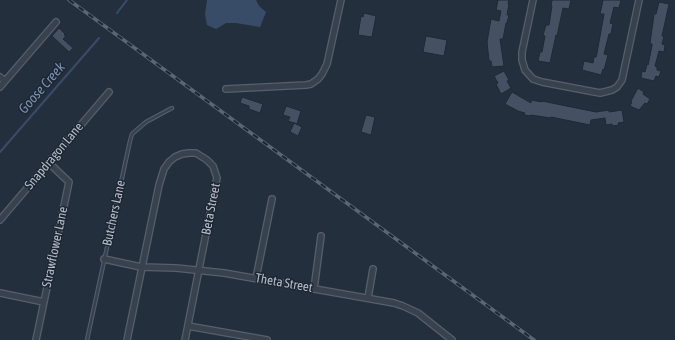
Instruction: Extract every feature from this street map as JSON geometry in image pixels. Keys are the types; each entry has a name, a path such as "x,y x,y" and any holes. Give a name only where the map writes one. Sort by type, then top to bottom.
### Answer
{"street":[{"path":"226,89 281,85 306,85 318,79 327,64 341,0"},
{"path":"533,0 522,52 524,70 535,80 600,93 614,89 622,80 639,0"},
{"path":"0,87 56,22"},
{"path":"0,77 5,81"},
{"name":"Snapdragon Lane","path":"0,220 109,92"},
{"name":"Beta Street","path":"127,340 159,185 164,169 175,157 182,154 196,153 208,160 213,166 217,178 185,340"},
{"name":"Strawflower Lane","path":"36,340 69,182 49,163"},
{"path":"256,278 272,200"},
{"path":"314,288 321,236"},
{"name":"Theta Street","path":"104,258 142,267 199,270 256,278 398,304 412,310 452,340"},
{"path":"368,298 373,269"},
{"path":"0,293 44,302"},
{"path":"188,326 267,340"}],"lane":[{"name":"Butchers Lane","path":"87,340 132,134 146,122 172,108"}],"water":[{"path":"207,0 256,0 259,6 266,12 260,27 226,23 216,29 207,25 205,14"}],"building":[{"path":"498,0 509,0 507,15 509,15 503,39 500,39 504,66 492,67 491,61 489,61 487,42 491,19 499,21 501,11 496,10"},
{"path":"552,0 571,0 569,9 563,8 550,63 538,61 540,52 542,52 545,36 543,35 546,25 549,25"},
{"path":"603,0 621,0 619,8 614,7 610,23 613,24 611,34 609,34 604,54 608,55 601,75 582,70 584,61 593,63 594,57 596,57 604,14 600,14"},
{"path":"659,2 669,4 662,36 664,36 662,44 665,45 664,52 659,51 655,66 657,67 657,70 661,71 659,77 656,76 654,81 641,78 642,71 645,72 647,64 648,65 652,46 650,43 654,14 656,14"},
{"path":"364,13 376,16 372,37 358,35 361,16 363,17"},
{"path":"59,28 66,36 63,39 73,48 69,52 52,36"},
{"path":"426,36 447,40 444,56 423,52"},
{"path":"504,71 511,88 501,94 494,76"},
{"path":"638,88 650,99 647,104 645,103 639,110 630,106"},
{"path":"512,92 531,103 531,100 542,101 596,112 622,110 624,122 618,123 619,125 606,125 605,118 591,120 590,125 551,117 524,115 525,113 505,104"},
{"path":"242,97 263,104 260,113 249,109 249,106 240,103"},
{"path":"286,106 301,111 297,124 288,121 290,117 283,115"},
{"path":"366,115 375,117 371,135 361,132"},
{"path":"294,123 302,127 298,136 290,132"}],"waterway":[{"name":"Goose Creek","path":"117,13 127,0"},
{"name":"Goose Creek","path":"0,152 99,38"}],"railway":[{"path":"69,0 534,340"}]}
